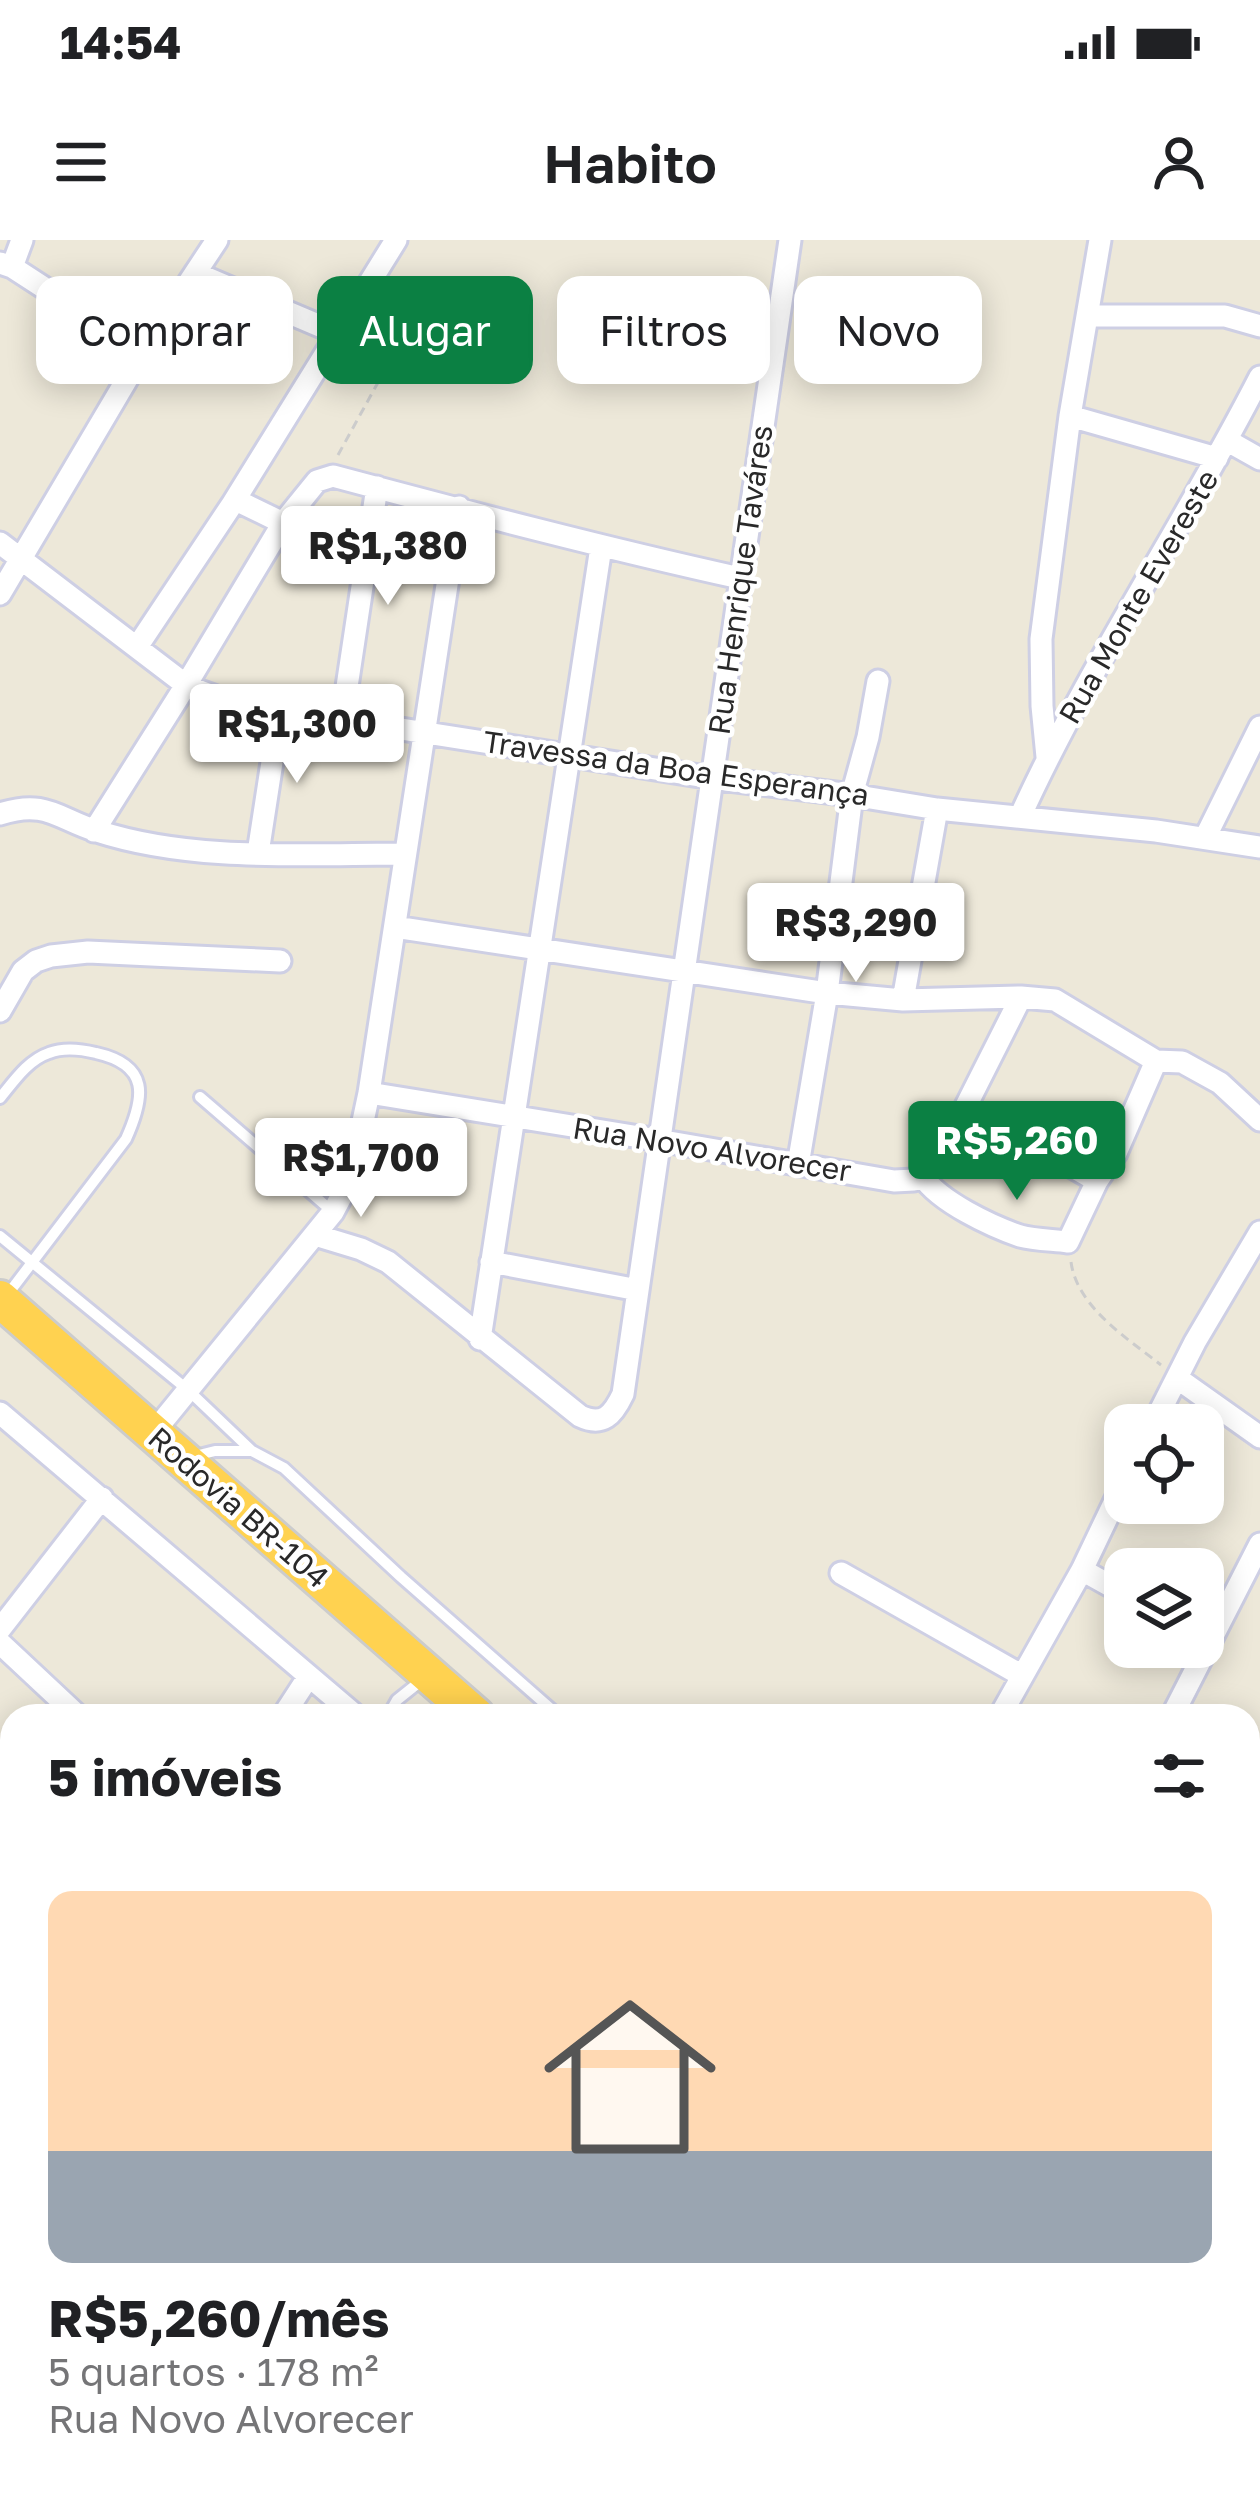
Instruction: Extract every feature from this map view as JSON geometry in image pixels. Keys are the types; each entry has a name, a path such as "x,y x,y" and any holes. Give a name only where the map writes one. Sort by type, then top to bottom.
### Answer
{"highway":[{"name":"Rodovia BR-104","path":"1,1300 462,1704"}],"street":[{"path":"22,240 4,268 36,287"},
{"path":"193,276 217,240"},
{"path":"374,276 396,240"},
{"name":"Rua Henrique Taváres","path":"480,1339 580,1417 591,1421 608,1418 623,1394 790,240"},
{"path":"1048,757 1041,639 1070,416 1100,240"},
{"path":"195,273 317,325"},
{"path":"1088,316 1225,316 1260,326"},
{"path":"137,647 317,368"},
{"name":"Rua Monte Evereste","path":"1020,818 1048,757 1260,377"},
{"path":"0,594 124,384"},
{"path":"1070,416 1260,458"},
{"path":"94,831 283,523 310,488 326,477 740,578"},
{"path":"342,720 377,488"},
{"path":"233,503 283,523"},
{"path":"153,1433 333,1213 351,1178 369,1094 459,507"},
{"name":"Travessa da Boa Esperança","path":"0,543 186,685 247,707 712,778 1260,847"},
{"path":"480,1339 602,547"},
{"path":"798,1165 852,795 878,681"},
{"path":"258,853 280,710"},
{"path":"1204,838 1260,727"},
{"path":"0,814 34,808 61,814 94,831 175,848 404,854"},
{"path":"903,1000 937,809"},
{"path":"395,927 826,993 903,1000 1055,1000 1156,1061 1182,1062 1220,1083 1260,1120"},
{"path":"0,1011 23,971 51,956 88,952 280,961"},
{"path":"1021,997 964,1111 923,1177 944,1198 1022,1237 1068,1242 1156,1061"},
{"name":"Rua Novo Alvorecer","path":"369,1094 894,1181 923,1177"},
{"path":"964,1111 992,1120 1097,1181"},
{"path":"1164,1404 1260,1232"},
{"path":"315,1235 388,1262 480,1339"},
{"path":"491,1262 638,1290"},
{"path":"1177,1378 1260,1438"},
{"path":"0,1413 342,1704"},
{"path":"0,1629 102,1498"},
{"path":"1006,1704 1104,1524"},
{"path":"1224,1609 1260,1544"},
{"path":"1082,1570 1104,1582"},
{"path":"841,1573 1021,1676"},
{"path":"0,1643 65,1704"},
{"path":"1178,1704 1194,1668"},
{"path":"291,1704 309,1676"}],"lane":[{"path":"0,1098 34,1061 71,1048 121,1060 139,1081 138,1113 126,1139 1,1300"},
{"path":"200,1097 333,1213"},
{"path":"0,1236 188,1390 252,1451 284,1468 309,1489 546,1704"},
{"path":"182,1458 215,1451 252,1451"},
{"path":"395,1704 430,1676"}],"path":[{"path":"326,477 377,384"},
{"path":"1068,1242 1072,1272 1088,1302 1177,1378"}]}
